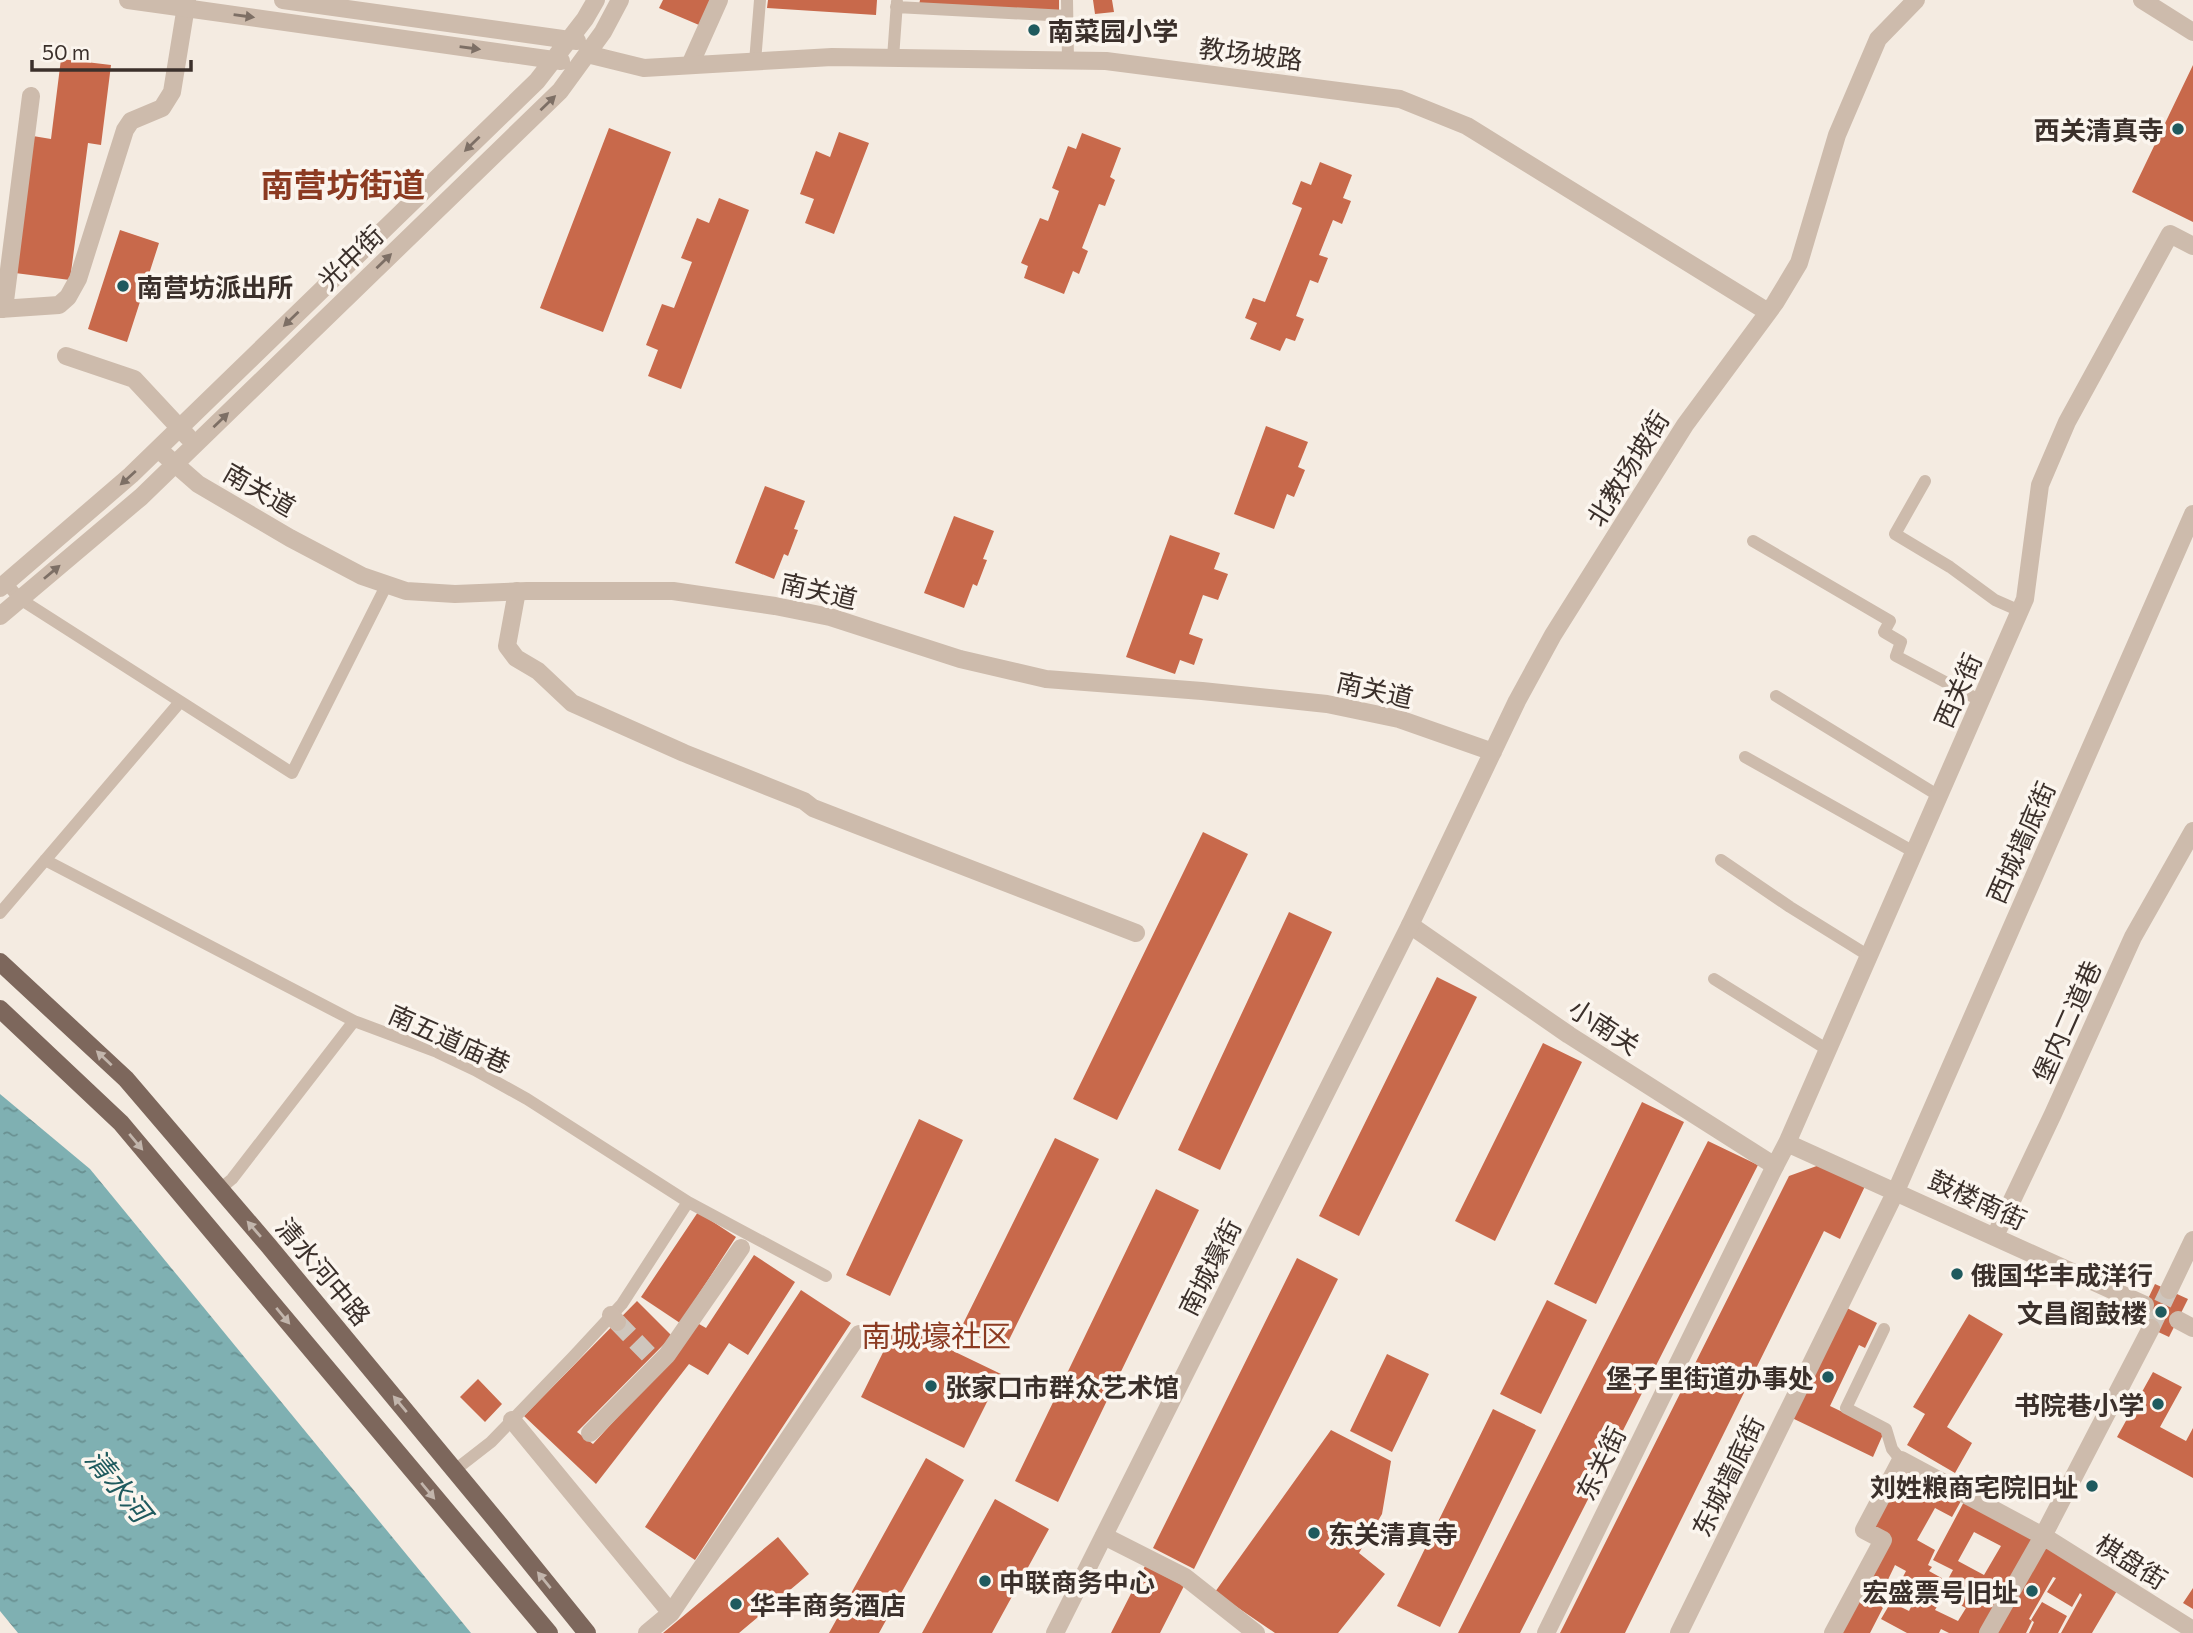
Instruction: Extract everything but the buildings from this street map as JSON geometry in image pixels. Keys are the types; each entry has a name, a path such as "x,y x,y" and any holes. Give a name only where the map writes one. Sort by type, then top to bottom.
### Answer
{"main road":[{"name":"清水河中路","path":"0,962 126,1079 455,1470 587,1633"},
{"path":"0,1009 121,1124 549,1633"}],"street":[{"path":"128,0 187,4 554,60 587,54"},
{"path":"283,0 570,40 587,54"},
{"name":"光中街","path":"3,586 131,475 537,81 570,40 596,0"},
{"name":"光中街","path":"0,616 141,497 560,91 587,54 620,0"},
{"path":"690,65 719,0"},
{"name":"北教场坡街","path":"1410,925 1517,701 1575,600 1685,425 1768,312 1799,263 1837,135 1878,39 1916,0"},
{"path":"2142,0 2193,32"},
{"path":"31,96 2,309 59,304 68,297 78,279 125,130 131,121 162,108 172,92 187,4"},
{"name":"教场坡路","path":"587,54 643,68 832,57 1106,61 1400,99 1467,126 1768,312"},
{"name":"西关街","path":"1775,1166 2021,611 2025,599 2040,485 2067,422 2170,234 2193,246"},
{"path":"66,356 134,379 195,445"},
{"name":"南关道","path":"158,449 198,484 290,538 362,576 406,591 455,594 673,591 775,606 830,617 960,659 1046,679 1327,704 1399,719 1493,752"},
{"name":"西城墙底街","path":"1896,1191 2193,514"},
{"path":"517,592 507,646 516,658 538,671 572,703 673,749 804,801 813,808 1136,933"},
{"name":"堡内二道巷","path":"1995,1236 2133,937 2193,831"},
{"name":"小南关","path":"1410,925 1569,1035 1775,1166"},
{"name":"南城壕街","path":"1055,1633 1410,925"},
{"name":"鼓楼南街","path":"1787,1143 2145,1305"},
{"name":"东关街","path":"1546,1633 1775,1166"},
{"name":"东城墙底街","path":"1679,1633 1896,1191"},
{"path":"2169,1290 2193,1240"},
{"path":"590,1433 655,1360 741,1248"},
{"path":"1988,1633 2043,1536 2151,1328"},
{"path":"647,1633 671,1613 859,1334"},
{"path":"512,1420 671,1613"},
{"path":"1833,1633 1882,1540 1864,1530 1902,1460"},
{"name":"棋盘街","path":"1902,1460 2043,1536 2193,1630"},
{"path":"1104,1535 1185,1577 1256,1633"}],"lane":[{"path":"755,62 760,0"},
{"path":"1067,0 1068,61"},
{"path":"893,58 897,4 1067,16"},
{"path":"1925,481 1895,534 1950,567 1995,600 2021,611"},
{"path":"1753,541 1890,621 1884,632 1901,642 1896,656 1981,701"},
{"path":"3,586 292,773 387,584"},
{"path":"1776,696 1939,796"},
{"path":"0,913 180,702"},
{"path":"1745,757 1914,852"},
{"name":"南五道庙巷","path":"45,860 354,1021 437,1052 475,1070 527,1099 688,1202 826,1276"},
{"path":"1721,860 1790,907 1870,956"},
{"path":"1714,979 1828,1050"},
{"path":"220,1189 232,1179 354,1021"},
{"path":"455,1470 491,1442 614,1318 688,1202"},
{"path":"1884,1329 1846,1408 1886,1429 1892,1449 1902,1460"}],"water":[{"name":"清水河","path":"0,1094 90,1169 471,1633 18,1633 0,1611"}],"tunnel":[{"path":"2151,1328 2169,1290"},
{"path":"617,1322 651,1357"}],"place":[{"name":"南菜园小学","path":"1034,30"},
{"name":"西关清真寺","path":"2178,129"},
{"name":"南营坊派出所","path":"123,286"},
{"name":"俄国华丰成洋行","path":"1957,1274"},
{"name":"文昌阁鼓楼","path":"2161,1312"},
{"name":"堡子里街道办事处","path":"1828,1377"},
{"name":"张家口市群众艺术馆","path":"931,1386"},
{"name":"书院巷小学","path":"2158,1404"},
{"name":"刘姓粮商宅院旧址","path":"2092,1486"},
{"name":"东关清真寺","path":"1314,1533"},
{"name":"中联商务中心","path":"985,1581"},
{"name":"宏盛票号旧址","path":"2032,1591"},
{"name":"华丰商务酒店","path":"736,1604"}],"district":[{"name":"南营坊街道","path":"343,183"},
{"name":"南城壕社区","path":"936,1334"}]}
